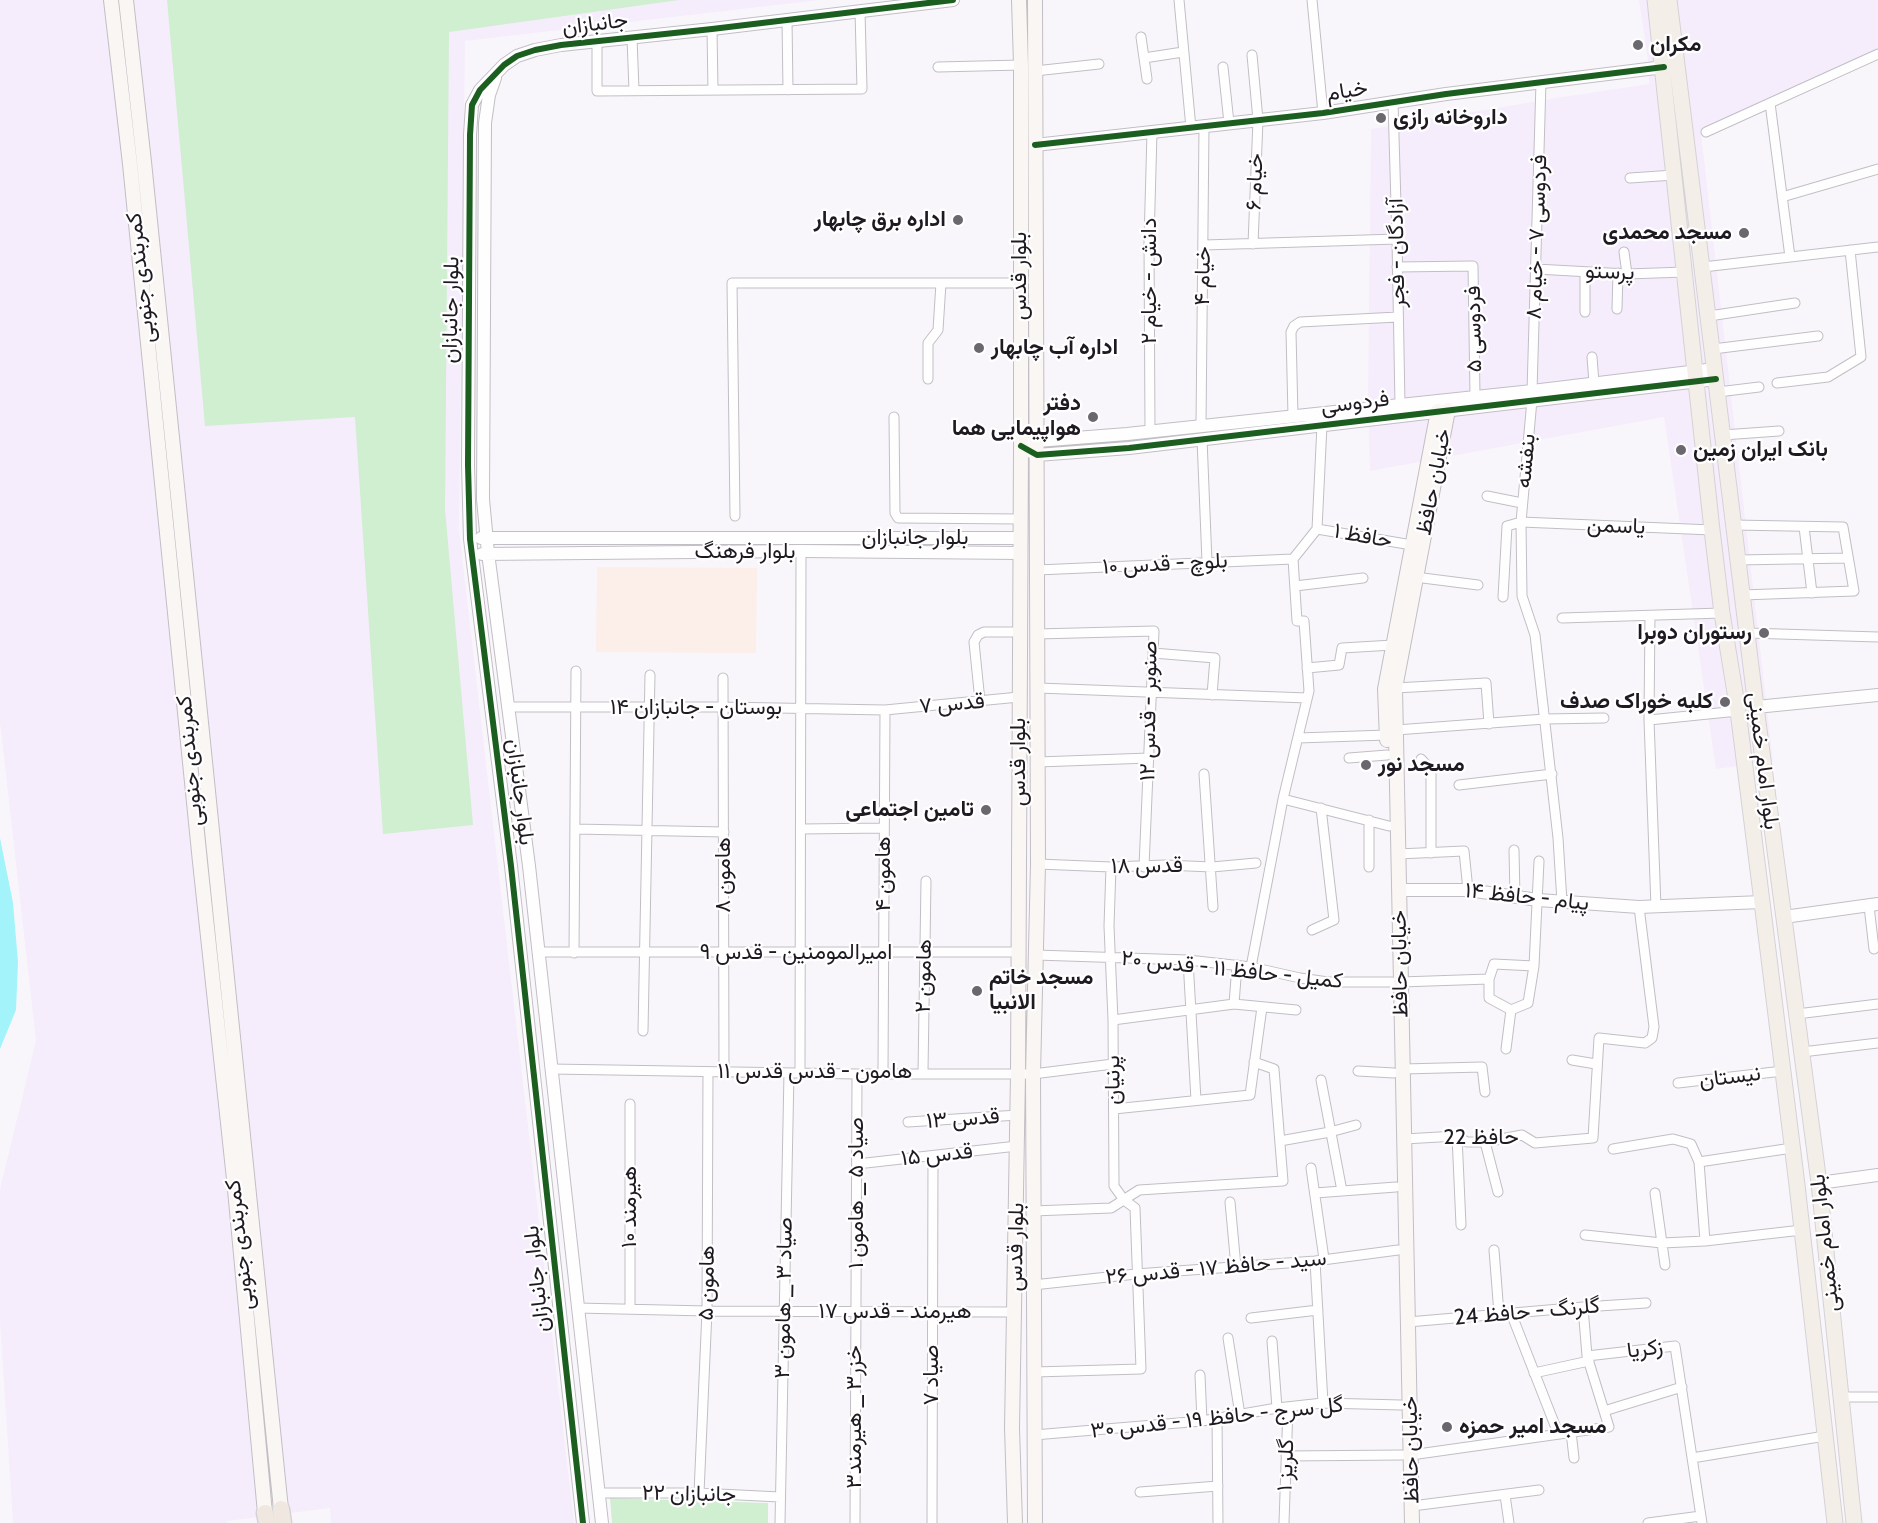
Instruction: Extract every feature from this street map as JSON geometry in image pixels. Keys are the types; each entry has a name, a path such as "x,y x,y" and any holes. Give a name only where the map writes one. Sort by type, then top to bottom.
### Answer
{"main road":[{"name":"کمربندی جنوبی","path":"111,0 137,163"},
{"name":"کمربندی جنوبی","path":"126,0 137,163 262,1397 278,1475 274,1517"},
{"name":"بلوار قدس","path":"1014,1523 1012,1428 1018,1115 1021,446 1021,65 1018,0"},
{"name":"بلوار قدس","path":"1035,0 1038,688 1038,864 1032,1074 1035,1523"},
{"name":"بلوار امام خمینی","path":"1655,0 1664,67 1702,448 1783,1071 1835,1523"},
{"name":"بلوار امام خمینی","path":"1669,0 1756,707 1819,1183 1854,1523"},
{"path":"1020,283 1036,283"},
{"name":"خیابان حافظ","path":"1396,982 1398,854 1391,733 1385,689 1412,545 1443,411"},
{"name":"خیابان حافظ","path":"1412,1523 1401,1405 1396,1186 1398,1071 1387,755 1395,688 1443,411"},
{"path":"1702,448 1724,440"},
{"path":"1772,984 1792,981"},
{"name":"خیابان حافظ","path":"1398,1071 1404,1139 1408,1322 1404,1523"},
{"path":"1808,1287 1830,1285"},
{"name":"کمربندی جنوبی","path":"262,1397 261,1477 274,1517"},
{"path":"261,1477 278,1475"}],"street":[{"name":"جانبازان","path":"497,72 517,56 535,50 953,0"},
{"name":"خیام ۴","path":"1179,0 1184,52 1198,127 1204,245 1202,425"},
{"path":"1312,0 1323,113"},
{"path":"597,41 597,90 862,89 860,11"},
{"path":"787,20 788,90"},
{"path":"712,29 713,90"},
{"path":"1141,37 1147,80"},
{"path":"632,38 634,90"},
{"path":"1144,58 1184,52"},
{"path":"1706,132 1878,54"},
{"name":"خیام ۶","path":"1251,55 1257,120 1253,244"},
{"path":"1035,71 1099,64"},
{"path":"938,67 1021,65"},
{"path":"1223,67 1229,123"},
{"name":"خیام","path":"1035,145 1323,113 1664,67"},
{"name":"بلوار جانبازان","path":"497,72 480,90 472,105 470,135 468,465 471,555 511,866 583,1523"},
{"name":"بلوار جانبازان","path":"497,72 486,108 483,499 507,708 539,952 602,1523"},
{"name":"فردوسی ۷ - خیام ۸","path":"1532,395 1541,82"},
{"name":"آزادگان - فجر","path":"1393,102 1400,405"},
{"path":"1770,103 1790,257"},
{"name":"دانش - خیام ۲","path":"1149,431 1149,242 1152,132"},
{"path":"1782,197 1878,170"},
{"path":"1630,178 1674,175"},
{"path":"470,205 485,206"},
{"path":"1204,245 1397,239"},
{"path":"1703,267 1878,247"},
{"path":"1777,382 1828,377 1861,357 1850,250"},
{"path":"1617,309 1624,252"},
{"name":"فردوسی ۵","path":"1397,267 1473,266 1475,396"},
{"name":"پرستو","path":"1536,268 1622,274 1685,272"},
{"path":"1585,272 1585,312"},
{"path":"735,516 732,283 1020,283"},
{"path":"928,379 928,343 938,330 940,283"},
{"path":"1709,316 1795,303"},
{"path":"1293,416 1291,332 1294,326 1300,322 1398,317"},
{"path":"469,328 484,328"},
{"path":"1713,349 1818,336"},
{"path":"1592,357 1594,383"},
{"path":"1695,376 1759,387"},
{"name":"فردوسی","path":"1021,446 1037,441 1475,396 1532,395 1695,376"},
{"name":"فردوسی","path":"1037,455 1129,448 1443,411 1594,383 1695,376"},
{"name":"بنفشه","path":"1532,395 1521,522 1522,596 1535,635 1552,774 1562,902"},
{"path":"894,417 895,513 898,518 1020,519"},
{"path":"1317,528 1322,425"},
{"path":"1724,440 1779,431"},
{"path":"1202,439 1206,562"},
{"path":"1021,446 1037,455"},
{"path":"1487,496 1522,503"},
{"path":"1503,597 1507,526 1521,522"},
{"name":"یاسمن","path":"1521,522 1712,530"},
{"path":"1734,525 1844,527 1854,591 1742,595"},
{"path":"1804,527 1812,593"},
{"name":"حافظ ۱","path":"1293,559 1317,528 1412,545"},
{"name":"بلوار جانبازان","path":"470,538 1020,538"},
{"path":"525,538 520,542 522,552 525,553"},
{"path":"801,551 801,1073"},
{"name":"بلوار فرهنگ","path":"471,555 801,551 1020,553"},
{"path":"1738,560 1848,558"},
{"path":"1251,967 1284,800 1309,691 1304,621 1297,621 1293,559"},
{"name":"بلوچ - قدس ۱۰","path":"1037,570 1293,559"},
{"path":"1415,577 1478,585"},
{"path":"1295,586 1363,578"},
{"path":"1562,618 1722,613"},
{"path":"1650,616 1649,720 1656,907"},
{"name":"صنوبر - قدس ۱۲","path":"1037,634 1154,631 1144,867"},
{"path":"980,701 974,642 978,635 984,632 1019,632"},
{"path":"1747,633 1878,637"},
{"path":"1307,668 1339,664 1342,648 1393,645"},
{"path":"1153,653 1215,658 1212,695"},
{"path":"574,953 576,671"},
{"path":"643,1031 650,675"},
{"name":"هامون ۸","path":"723,678 724,1072"},
{"path":"1395,688 1486,682 1489,724"},
{"path":"1038,688 1307,698"},
{"path":"1756,707 1878,695"},
{"name":"قدس ۷","path":"885,710 1019,697"},
{"name":"بوستان - جانبازان ۱۴","path":"507,708 723,707 885,710"},
{"name":"هامون ۴","path":"883,1073 885,710"},
{"path":"1649,720 1738,711"},
{"path":"1298,738 1391,733 1545,719 1604,718"},
{"path":"1349,758 1387,755"},
{"path":"1038,762 1149,758"},
{"path":"1421,759 1431,770 1431,853"},
{"path":"1204,774 1213,907"},
{"path":"1459,785 1552,774"},
{"path":"1284,800 1389,825"},
{"path":"1312,930 1334,920 1321,808"},
{"path":"1369,820 1369,867"},
{"path":"802,829 884,828"},
{"path":"575,829 724,832"},
{"path":"1514,850 1515,897"},
{"path":"1398,854 1464,851 1467,890"},
{"path":"1511,1010 1528,1003 1534,966 1539,861"},
{"name":"قدس ۱۸","path":"1038,864 1212,867 1256,863"},
{"path":"511,866 529,866"},
{"name":"پرنیان","path":"1111,867 1109,926 1113,1020 1113,1186 1124,1200 1135,1208 1136,1274"},
{"name":"هامون ۲","path":"922,1072 926,880"},
{"name":"پیام - حافظ ۱۴","path":"1399,890 1467,890 1538,900 1639,907 1762,902"},
{"path":"1784,917 1873,905 1874,949"},
{"path":"1572,1060 1596,1064 1599,1038 1645,1043 1652,1038 1654,1027 1639,907"},
{"name":"امیرالمومنین - قدس ۹","path":"539,952 1018,952"},
{"name":"کمیل - حافظ ۱۱ - قدس ۲۰","path":"1036,955 1188,960 1251,967 1328,982 1489,979"},
{"path":"1188,960 1196,1100"},
{"path":"1511,1010 1489,998 1489,979 1494,964 1534,966"},
{"path":"1234,1004 1237,965"},
{"path":"1113,1020 1234,1004 1296,1010"},
{"path":"1797,1014 1878,1004"},
{"path":"1114,1109 1250,1095 1262,1007"},
{"path":"1506,1049 1511,1010"},
{"path":"1802,1052 1878,1043"},
{"path":"1033,1211 1111,1208 1139,1190 1283,1181 1274,1069 1254,1062"},
{"name":"هامون - قدس قدس ۱۱","path":"552,1069 857,1074 922,1072 1032,1074 1113,1064"},
{"name":"حافظ 22","path":"1404,1139 1457,1136 1467,1142 1485,1142 1522,1135 1535,1143 1593,1138 1596,1064"},
{"path":"1358,1071 1482,1067 1485,1092"},
{"name":"نیستان","path":"1678,1083 1783,1071"},
{"name":"هامون ۵","path":"699,1493 707,1311 708,1072"},
{"name":"صیاد ۳ _ هامون ۳","path":"780,1523 789,1073"},
{"name":"صیاد ۵ _ هامون ۱","path":"856,1311 857,1074"},
{"path":"1321,1080 1342,1191"},
{"name":"هیرمند ۱۰","path":"630,1104 630,1309"},
{"name":"قدس ۱۳","path":"908,1122 1018,1115"},
{"path":"1280,1141 1356,1125"},
{"path":"1457,1136 1461,1226"},
{"path":"1613,1149 1673,1139 1691,1144 1699,1162 1705,1241"},
{"path":"1485,1142 1498,1192"},
{"name":"قدس ۱۵","path":"857,1164 1017,1146"},
{"path":"1699,1162 1792,1148"},
{"name":"صیاد ۷","path":"932,1523 933,1156"},
{"path":"1311,1168 1316,1193 1319,1260 1318,1310 1323,1404"},
{"path":"1819,1183 1878,1175"},
{"path":"1316,1193 1396,1186"},
{"path":"1655,1193 1665,1265"},
{"path":"1230,1202 1236,1267"},
{"path":"1585,1235 1662,1243 1705,1241 1802,1230"},
{"name":"سید - حافظ ۱۷ - قدس ۲۶","path":"1034,1285 1136,1274 1319,1260 1398,1250"},
{"path":"1494,1250 1499,1314"},
{"path":"1034,1372 1141,1369 1136,1274"},
{"name":"گلرنگ - حافظ 24","path":"1408,1322 1646,1304"},
{"path":"1286,1456 1406,1455 1609,1427 1588,1359 1583,1307"},
{"name":"هیرمند - قدس ۱۷","path":"577,1308 707,1311 1015,1312"},
{"path":"1251,1318 1318,1310"},
{"name":"خزر۳ _ هیرمند۳","path":"855,1523 856,1311"},
{"path":"1511,1313 1558,1433"},
{"path":"1228,1338 1240,1414"},
{"path":"1272,1341 1276,1408"},
{"name":"زکریا","path":"1588,1359 1675,1346 1702,1520"},
{"path":"1534,1373 1588,1359"},
{"path":"1200,1375 1202,1420"},
{"path":"1604,1411 1682,1387"},
{"path":"1841,1398 1878,1397"},
{"name":"گل سرج - حافظ ۱۹ - قدس ۳۰","path":"1034,1435 1202,1420 1276,1408 1323,1404 1401,1405"},
{"name":"گلریز ۱","path":"1284,1523 1288,1407"},
{"path":"1216,1418 1218,1523"},
{"path":"571,1422 590,1420"},
{"path":"1571,1432 1574,1458"},
{"path":"1692,1458 1825,1436"},
{"path":"1140,1492 1218,1486"},
{"path":"1412,1506 1539,1490"},
{"name":"جانبازان ۲۲","path":"598,1493 699,1493 780,1497"},
{"path":"1505,1495 1509,1523"},
{"path":"1648,1523 1702,1520"}],"shaded area":[{"path":"0,0 820,0 465,41 459,530 574,1523 331,1523 330,1508 227,1521 227,1523 13,1523 0,1322 0,1189 36,1041 0,722"},
{"path":"1639,0 1878,0 1878,54 1701,133 1773,761 1716,769 1664,417 1370,471 1368,395 1371,129 1649,84"},
{"path":"597,567 757,568 756,653 596,652"}],"green space":[{"path":"167,0 679,0 449,32 445,509 473,825 383,834 355,417 205,426"},
{"path":"610,1498 768,1503 768,1523 612,1523"}],"water":[{"path":"0,838 13,903 18,962 16,1010 0,1049"}],"cycle path":[{"path":"583,1523 511,866 470,539 468,465 472,105 480,90 504,65 517,56 535,50 561,45 953,0"},
{"path":"1035,145 1323,113 1446,94 1664,67"},
{"path":"1021,446 1037,455 1129,448 1716,379"}],"place":[{"name":"مکران","path":"1638,45"},
{"name":"داروخانه رازی","path":"1381,118"},
{"name":"اداره برق چابهار","path":"958,220"},
{"name":"مسجد محمدی","path":"1744,233"},
{"name":"اداره آب چابهار","path":"979,348"},
{"name":"دفتر هواپیمایی هما","path":"1093,417"},
{"name":"بانک ایران زمین","path":"1681,450"},
{"name":"رستوران دوبرا","path":"1764,633"},
{"name":"کلبه خوراک صدف","path":"1725,702"},
{"name":"مسجد نور","path":"1366,765"},
{"name":"تامین اجتماعی","path":"986,810"},
{"name":"مسجد خاتم الانبیا","path":"977,991"},
{"name":"مسجد امیر حمزه","path":"1447,1427"}]}
